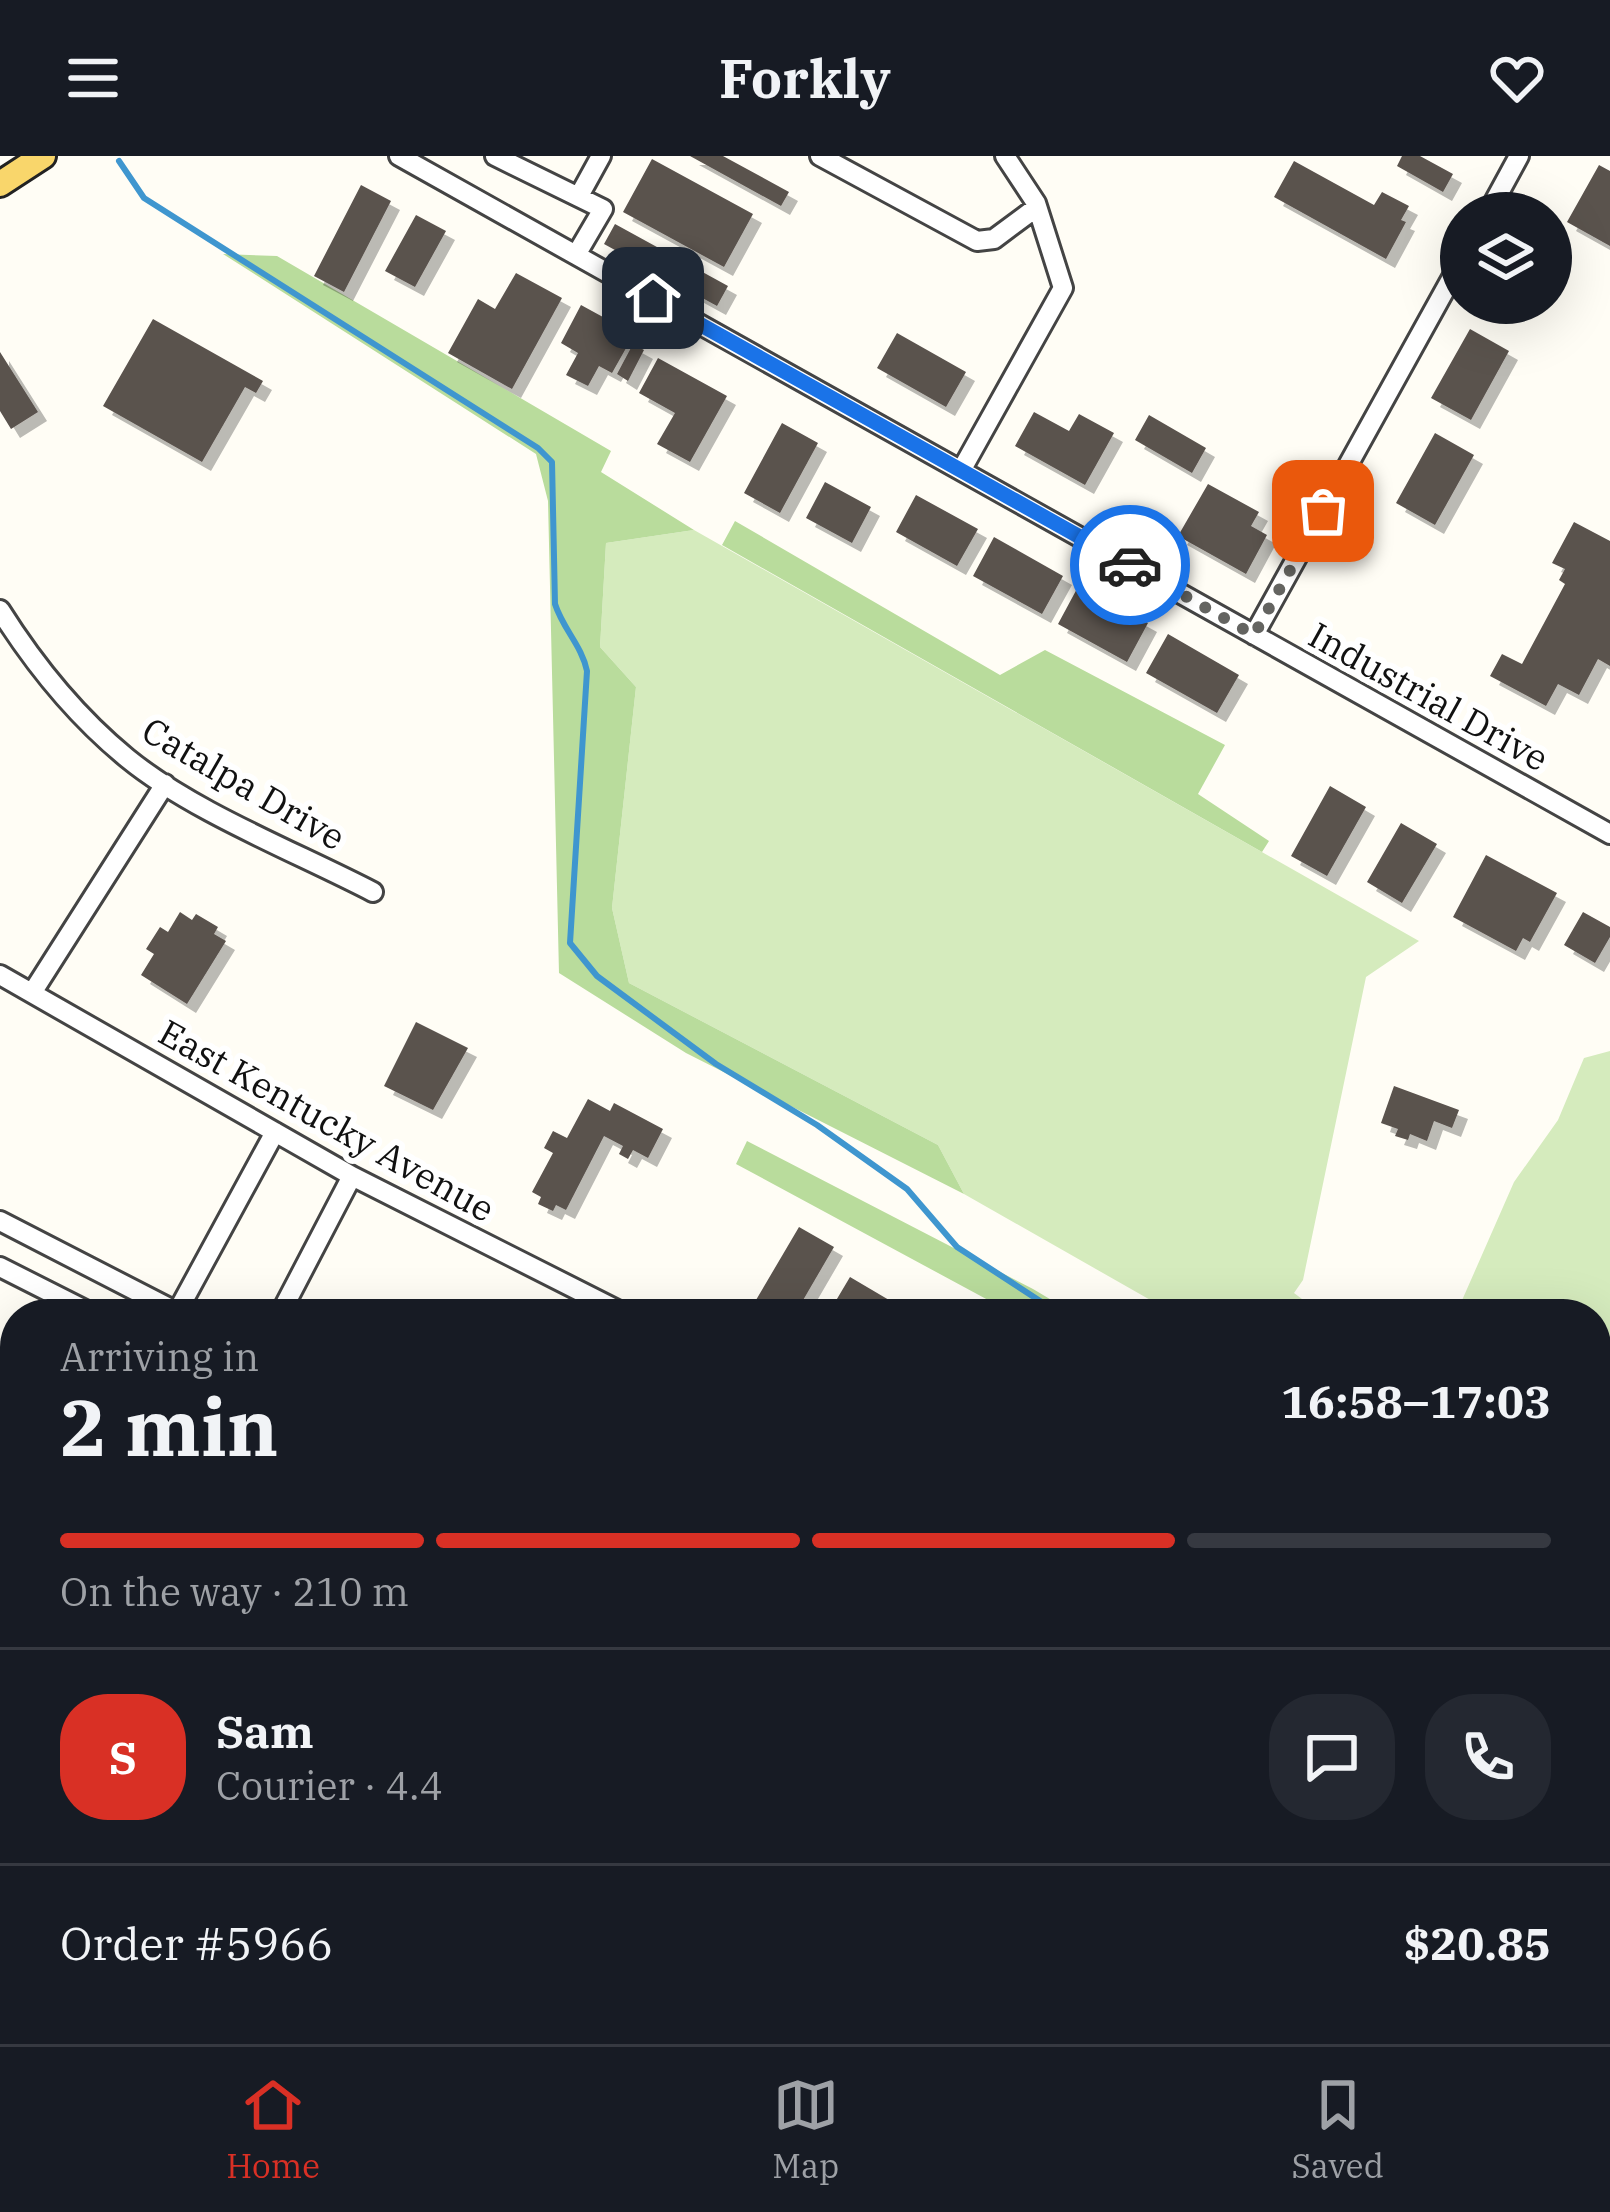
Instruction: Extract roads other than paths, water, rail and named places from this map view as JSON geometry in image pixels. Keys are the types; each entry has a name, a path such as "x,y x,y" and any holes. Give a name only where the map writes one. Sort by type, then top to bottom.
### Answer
{"main road":[{"path":"0,184 44,156"}],"street":[{"name":"Industrial Drive","path":"399,156 1610,834"},
{"path":"496,156 603,209 576,255"},
{"path":"579,196 601,156"},
{"path":"820,156 977,241 994,239 1037,207"},
{"path":"962,470 1063,288 1037,207 1005,156"},
{"path":"1499,192 1519,156"},
{"path":"1254,635 1440,299"},
{"name":"Catalpa Drive","path":"0,610 40,669 128,759 165,784 373,892"},
{"path":"32,993 165,784"},
{"name":"East Kentucky Avenue","path":"0,975 352,1176 596,1299"},
{"path":"184,1299 275,1132"},
{"path":"288,1299 352,1176"},
{"path":"0,1221 149,1299"},
{"path":"0,1267 63,1299"}],"waterway":[{"path":"119,161 144,198 538,448 552,462 555,604 587,671 570,943 597,976 716,1064 817,1125 907,1189 957,1247 1037,1299"}]}
